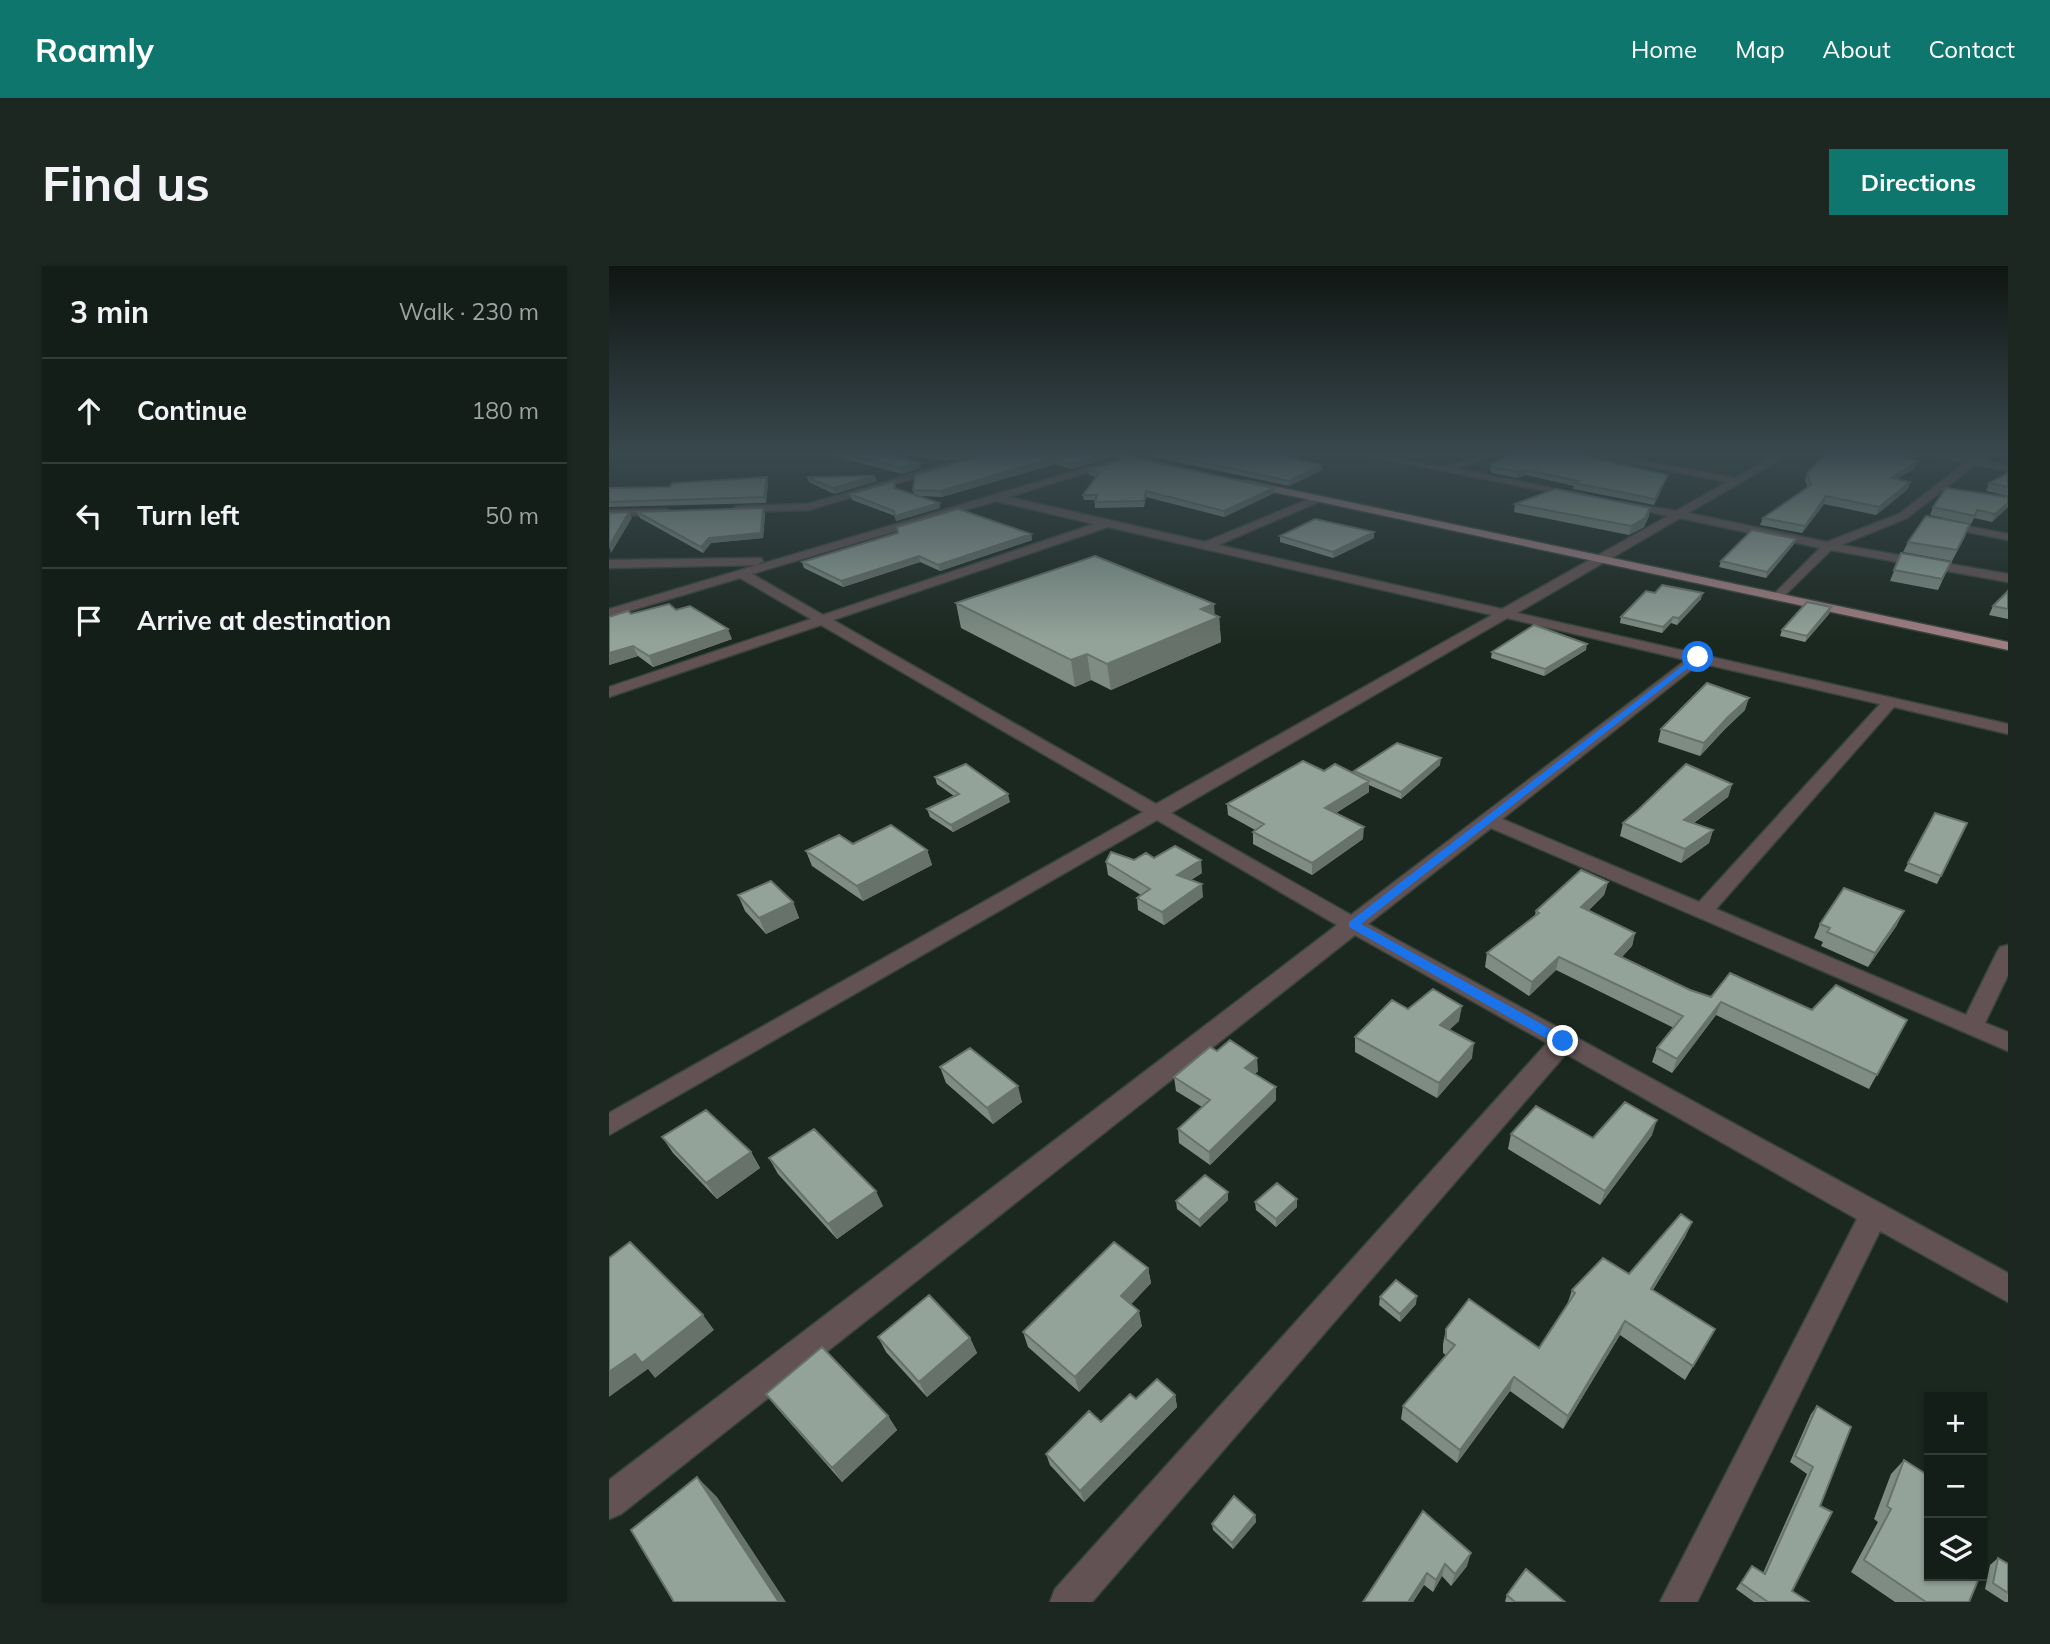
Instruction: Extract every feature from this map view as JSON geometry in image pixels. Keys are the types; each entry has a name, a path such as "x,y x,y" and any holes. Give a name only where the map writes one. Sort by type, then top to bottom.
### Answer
{"main road":[{"path":"1400,515 2008,646"}],"street":[{"path":"609,613 932,515"},
{"path":"1073,515 1506,612 2008,729"},
{"path":"1207,545 1278,515"},
{"path":"609,1125 1676,515"},
{"path":"1691,515 1828,546 2008,578"},
{"path":"1780,596 1828,546 1903,516 1916,519"},
{"path":"1929,522 2008,537"},
{"path":"609,692 1107,523"},
{"path":"609,564 783,560"},
{"path":"741,573 1353,925 2008,1288"},
{"path":"609,1503 1698,657"},
{"path":"1702,912 1891,702"},
{"path":"1488,820 2008,1042"},
{"path":"1972,1026 2008,952"},
{"path":"1068,1602 1563,1041"},
{"path":"1678,1602 1874,1214"}],"building":[{"path":"609,515 627,515 609,546"},
{"path":"643,515 762,515 761,533 709,538 701,547"},
{"path":"936,515 977,515 1031,534 938,565 919,556 841,581 802,562 898,533 897,527"},
{"path":"1575,515 1646,515 1631,526"},
{"path":"1767,515 1812,515 1805,526 1763,518"},
{"path":"1926,516 1970,524 1957,550 1908,542"},
{"path":"1315,519 1374,532 1333,552 1280,536"},
{"path":"1752,530 1796,539 1767,572 1721,561"},
{"path":"1901,553 1951,562 1942,579 1894,570"},
{"path":"1095,556 1214,604 1201,609 1219,617 1107,664 1087,654 1071,660 956,603"},
{"path":"1662,585 1703,593 1679,618 1673,617 1663,627 1621,617 1646,591 1655,593"},
{"path":"2008,591 2008,609 1993,606"},
{"path":"1807,602 1831,607 1807,636 1782,630"},
{"path":"669,604 676,610 690,606 728,629 649,656 633,646 609,653 609,617"},
{"path":"1534,625 1587,644 1545,669 1492,652"},
{"path":"1707,683 1749,698 1704,743 1661,729"},
{"path":"1397,743 1441,758 1401,792 1354,771"},
{"path":"1303,761 1324,771 1335,764 1369,781 1325,808 1364,827 1312,863 1253,832 1264,824 1227,804"},
{"path":"966,764 1008,794 951,825 927,809 959,794 935,777"},
{"path":"1686,764 1732,784 1684,820 1713,830 1685,849 1623,823 1638,810"},
{"path":"1935,813 1967,823 1941,876 1908,863"},
{"path":"891,825 927,850 857,886 806,851 839,835 853,844"},
{"path":"1175,846 1201,860 1177,875 1202,884 1162,912 1137,898 1150,889 1106,862 1111,852 1134,860 1146,853 1154,858"},
{"path":"1581,870 1608,882 1581,907 1635,933 1615,954 1690,990 1711,997 1730,973 1812,1010 1836,985 1907,1020 1877,1075 1721,1002 1677,1059 1657,1048 1683,1016 1559,957 1532,982 1487,953 1539,913 1536,911"},
{"path":"771,881 793,902 759,918 738,895"},
{"path":"1844,888 1904,911 1875,953 1827,932 1830,928 1820,924"},
{"path":"1433,989 1462,1006 1440,1025 1474,1043 1439,1083 1355,1037 1392,1000 1408,1009"},
{"path":"1230,1040 1257,1058 1245,1068 1276,1087 1209,1152 1178,1129 1210,1100 1174,1077 1210,1047 1217,1051"},
{"path":"970,1048 1018,1086 987,1108 940,1067"},
{"path":"1625,1102 1657,1120 1605,1191 1511,1134 1536,1106 1593,1138"},
{"path":"706,1110 751,1152 706,1183 662,1137"},
{"path":"814,1129 876,1191 828,1224 769,1158"},
{"path":"1205,1175 1228,1192 1199,1220 1176,1201"},
{"path":"1277,1183 1297,1199 1276,1219 1255,1202"},
{"path":"1681,1214 1692,1222 1651,1289 1715,1329 1693,1366 1625,1321 1568,1416 1514,1377 1460,1450 1403,1406 1455,1345 1446,1339 1446,1329 1469,1299 1539,1348 1575,1293 1572,1290 1603,1258 1629,1274"},
{"path":"630,1242 703,1315 642,1363 635,1354 609,1372 609,1258"},
{"path":"1114,1242 1148,1268 1121,1296 1139,1311 1075,1377 1023,1332"},
{"path":"1396,1280 1417,1296 1400,1314 1380,1297"},
{"path":"929,1295 970,1338 919,1382 878,1337"},
{"path":"822,1347 888,1416 832,1468 766,1394"},
{"path":"1157,1379 1175,1395 1080,1491 1046,1454 1089,1411 1101,1422 1130,1394 1136,1399"},
{"path":"1817,1406 1851,1427 1820,1506 1832,1512 1792,1591 1809,1602 1768,1602 1741,1583 1752,1566 1765,1574 1813,1467 1795,1456"},
{"path":"1904,1460 1924,1473 1924,1581 1978,1581 1969,1602 1926,1602 1864,1560 1891,1509 1887,1506"},
{"path":"697,1477 779,1602 674,1602 631,1530"},
{"path":"1234,1496 1255,1515 1232,1543 1212,1524"},
{"path":"1423,1511 1471,1553 1455,1574 1445,1564 1436,1580 1427,1573 1408,1602 1363,1602"},
{"path":"1998,1558 2008,1564 2008,1593 1993,1583"},
{"path":"1526,1569 1565,1602 1515,1602 1507,1595"}],"route":[{"path":"1563,1041 1353,925 1698,657"}]}
